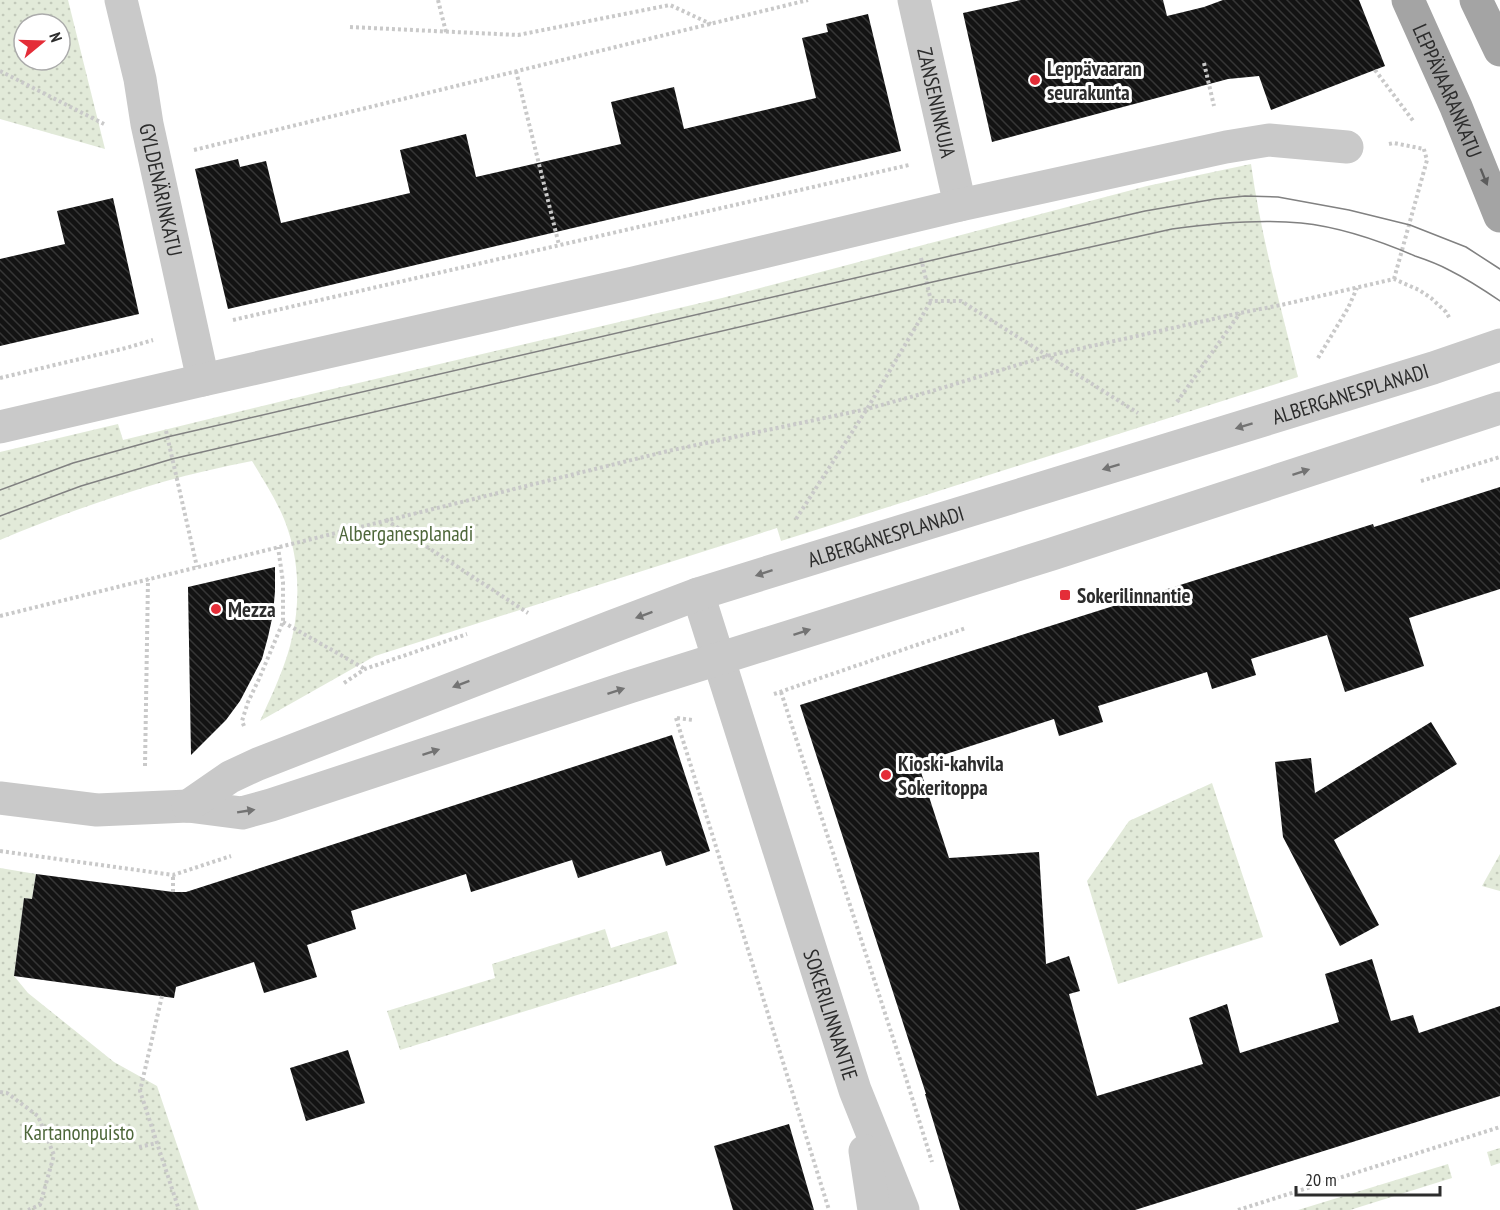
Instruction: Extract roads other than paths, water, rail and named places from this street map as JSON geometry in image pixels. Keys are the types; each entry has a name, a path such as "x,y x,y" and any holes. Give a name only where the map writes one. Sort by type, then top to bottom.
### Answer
{"main road":[{"name":"LEPPÄVAARANKATU","path":"1408,0 1456,107 1500,216"},
{"path":"1476,0 1500,50"}],"street":[{"name":"GYLDENÄRINKATU","path":"121,0 140,79 147,124 203,380"},
{"name":"ZANSENINKUJA","path":"914,0 960,205"},
{"path":"0,427 622,285 894,220 1226,147 1269,140 1347,147"},
{"name":"ALBERGANESPLANADI","path":"188,806 230,777 258,764 698,594 1487,350"},
{"path":"0,798 97,810 188,806 242,813 1500,408"},
{"name":"SOKERILINNANTIE","path":"698,594 855,1090 903,1210"},
{"name":"SOKERILINNANTIE","path":"855,1090 874,1210"}],"tram line":[{"path":"0,490 73,463 167,437 1145,211 1215,199 1245,196 1278,197 1349,210 1410,225 1466,247 1500,269"},
{"path":"0,516 81,486 172,459 928,283 1172,229 1220,223 1269,221 1301,223 1345,231 1437,264 1456,273 1500,301"}],"place":[{"name":"Leppävaaran seurakunta","path":"1035,80"},
{"name":"Sokerilinnantie","path":"1065,595"},
{"name":"Mezza","path":"216,609"},
{"name":"Kioski-kahvila Sokeritoppa","path":"886,775"}],"park label":[{"name":"Alberganesplanadi","path":"406,533"},
{"name":"Kartanonpuisto","path":"79,1132"}]}
